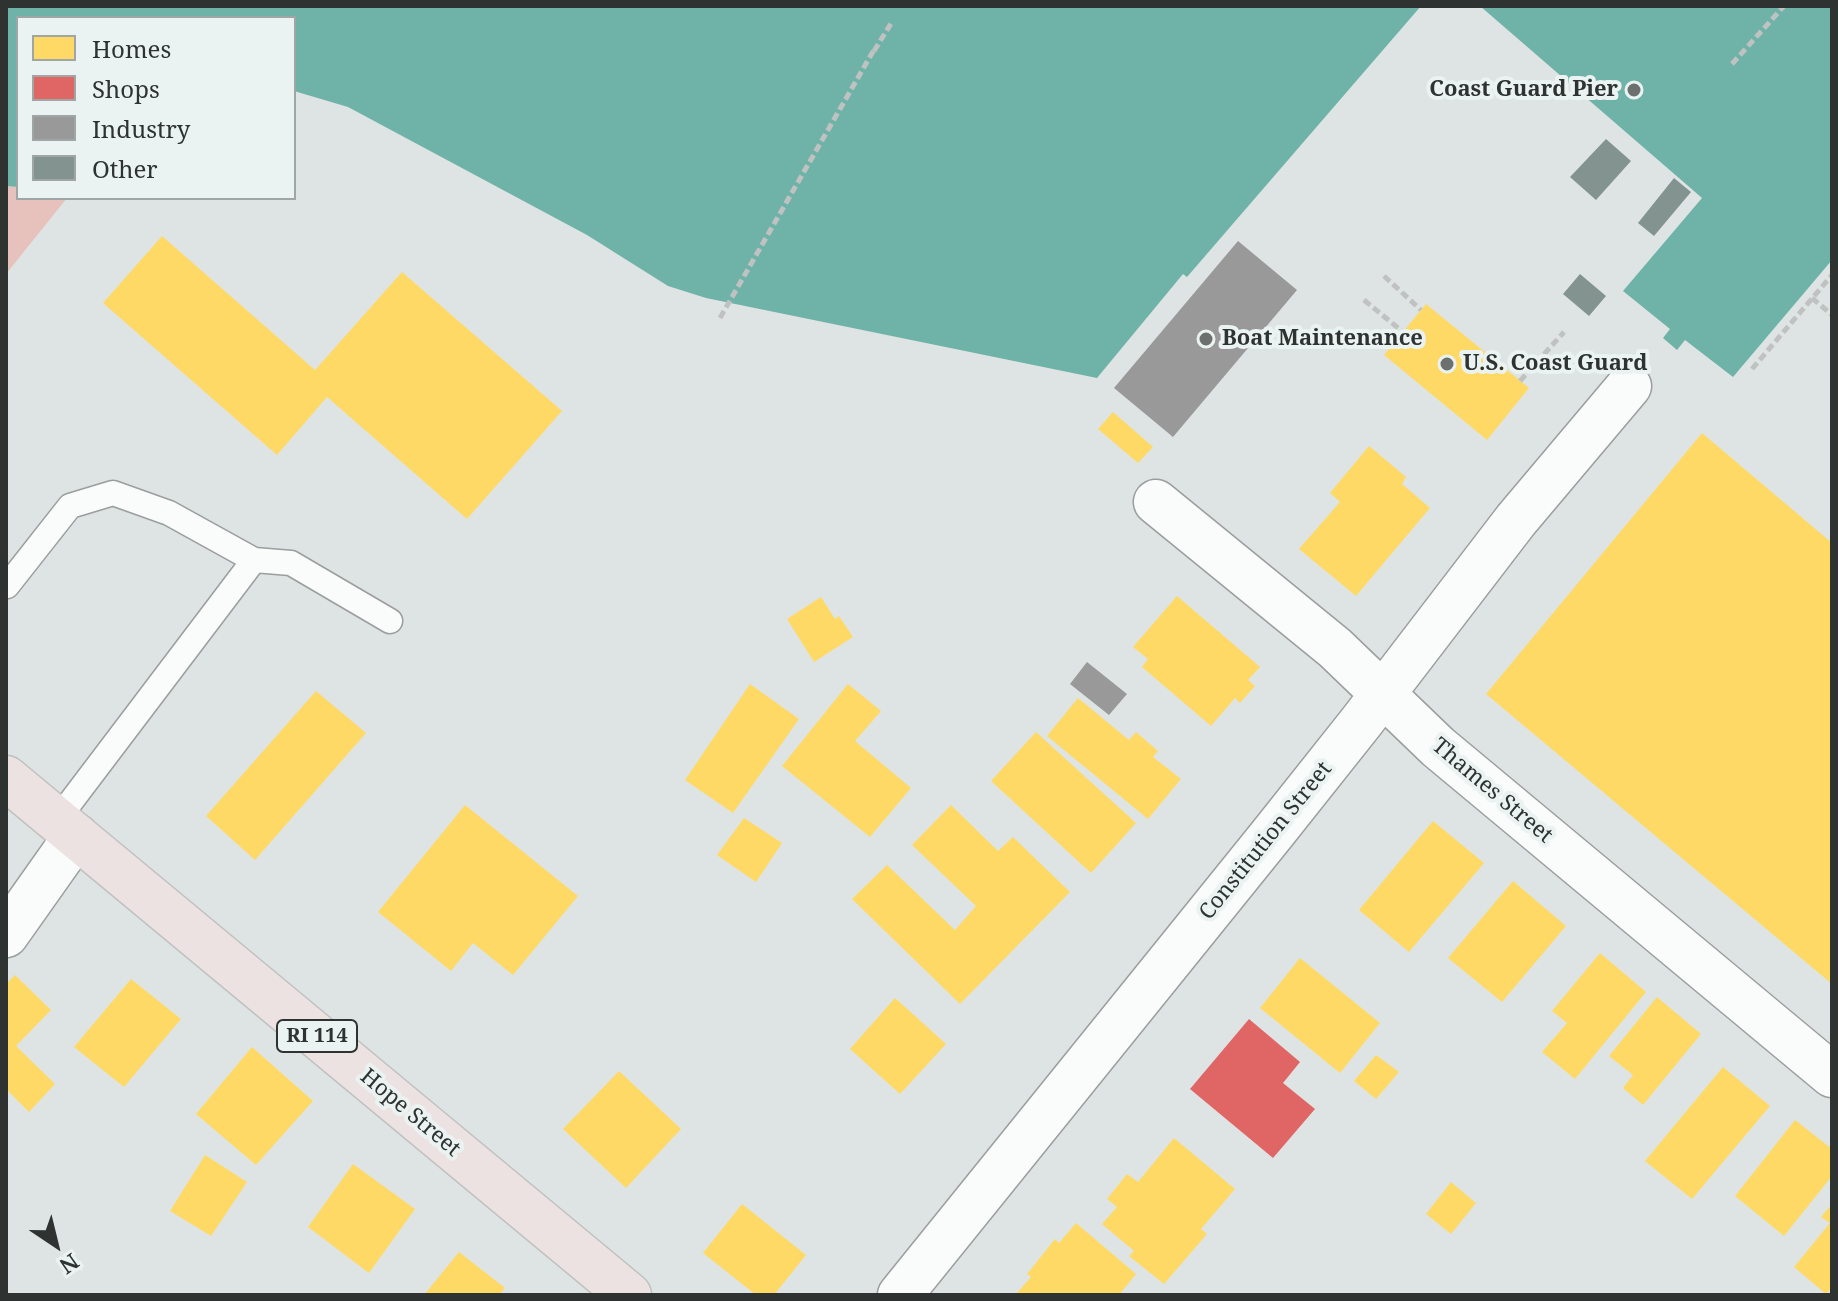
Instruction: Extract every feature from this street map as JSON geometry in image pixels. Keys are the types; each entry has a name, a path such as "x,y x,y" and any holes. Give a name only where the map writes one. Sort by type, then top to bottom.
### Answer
{"main road":[{"name":"Hope Street","path":"6,778 629,1295"}],"street":[{"name":"Constitution Street","path":"900,1295 1273,833 1516,520 1629,386"},
{"name":"Thames Street","path":"1156,502 1335,648 1438,747 1832,1075"},
{"path":"6,935 67,828"}],"lane":[{"path":"7,586 70,506 113,493 169,513 254,560 291,563 390,621"},
{"path":"67,828 254,560"}],"path":[{"path":"1732,64 1784,6"},
{"path":"867,61 892,22"},
{"path":"720,318 875,48"},
{"path":"1752,369 1832,275"},
{"path":"1384,276 1421,310"},
{"path":"1812,298 1830,311"},
{"path":"1364,300 1403,332"},
{"path":"1520,381 1564,332"}],"shaded area":[{"path":"6,6 1421,6 1187,277 1183,274 1097,378 706,298 668,286 587,235 348,107 296,92 296,16 16,16 16,187 6,186"},
{"path":"1480,6 1832,6 1832,260 1733,377 1685,340 1677,350 1663,338 1670,329 1623,291 1702,198"},
{"path":"6,186 16,187 16,200 65,200 6,274"}],"building: Homes":[{"path":"162,236 315,370 402,272 562,411 467,519 327,397 277,455 103,303"},
{"name":"U.S. Coast Guard","path":"1426,304 1529,388 1487,440 1384,355"},
{"path":"1113,412 1153,447 1138,463 1098,429"},
{"path":"1702,433 1832,543 1832,984 1486,694"},
{"path":"1369,446 1406,477 1402,484 1430,508 1356,596 1299,549 1340,502 1330,493"},
{"path":"1177,596 1260,667 1248,680 1255,686 1240,703 1235,698 1211,726 1142,667 1148,659 1133,647"},
{"path":"821,597 835,619 839,616 853,637 814,662 787,619"},
{"path":"750,684 799,719 733,813 685,780"},
{"path":"848,684 881,711 855,741 911,788 870,837 782,766"},
{"path":"316,691 366,733 255,860 206,816"},
{"path":"1078,698 1129,740 1136,732 1158,751 1153,757 1181,779 1148,819 1047,736"},
{"path":"1036,732 1136,823 1091,873 991,781"},
{"path":"465,805 578,896 513,975 473,943 451,971 378,912"},
{"path":"951,805 998,851 1013,837 1070,892 960,1004 852,899 887,865 955,930 976,906 912,845"},
{"path":"744,818 782,843 756,882 717,855"},
{"path":"1433,821 1484,863 1409,952 1359,910"},
{"path":"1513,881 1566,926 1502,1002 1448,958"},
{"path":"1600,953 1646,992 1575,1079 1542,1052 1567,1023 1552,1011"},
{"path":"1300,958 1380,1023 1340,1073 1260,1008"},
{"path":"15,975 51,1010 16,1046 55,1084 29,1112 6,1089 6,984"},
{"path":"131,979 181,1019 124,1087 74,1047"},
{"path":"1657,997 1701,1034 1643,1105 1623,1088 1633,1075 1609,1056"},
{"path":"895,998 946,1044 900,1094 850,1049"},
{"path":"252,1047 313,1101 256,1165 196,1114"},
{"path":"1376,1055 1399,1072 1376,1099 1354,1081"},
{"path":"1723,1067 1770,1106 1692,1199 1645,1161"},
{"path":"619,1071 681,1129 626,1188 563,1129"},
{"path":"1795,1120 1832,1149 1832,1176 1784,1236 1735,1196"},
{"path":"1174,1138 1235,1189 1201,1229 1207,1234 1164,1284 1129,1256 1134,1251 1102,1224 1117,1207 1107,1199 1127,1174 1138,1182"},
{"path":"205,1155 247,1182 211,1236 170,1211"},
{"path":"353,1164 415,1209 369,1273 308,1227"},
{"path":"1451,1182 1476,1203 1451,1234 1426,1214"},
{"path":"742,1204 806,1255 774,1295 756,1295 703,1253"},
{"path":"1832,1204 1832,1287 1826,1294 1794,1267 1830,1223 1821,1217"},
{"path":"1076,1223 1136,1274 1119,1295 1017,1293 1031,1277 1027,1274 1055,1239 1059,1243"},
{"path":"459,1252 505,1288 499,1295 424,1295"}],"building: Shops":[{"path":"1249,1019 1300,1062 1283,1083 1315,1109 1273,1158 1190,1089"}],"building: Industry":[{"name":"Boat Maintenance","path":"1238,241 1297,290 1173,437 1114,388"},
{"path":"1087,662 1127,694 1109,715 1070,684"}],"building: Other":[{"path":"1606,139 1631,161 1596,200 1570,177"},
{"path":"1674,178 1691,192 1654,236 1638,223"},
{"path":"1580,274 1606,296 1589,316 1563,294"}],"place":[{"name":"Coast Guard Pier","path":"1634,90"},
{"name":"Boat Maintenance","path":"1206,339"},
{"name":"U.S. Coast Guard","path":"1447,364"}]}
